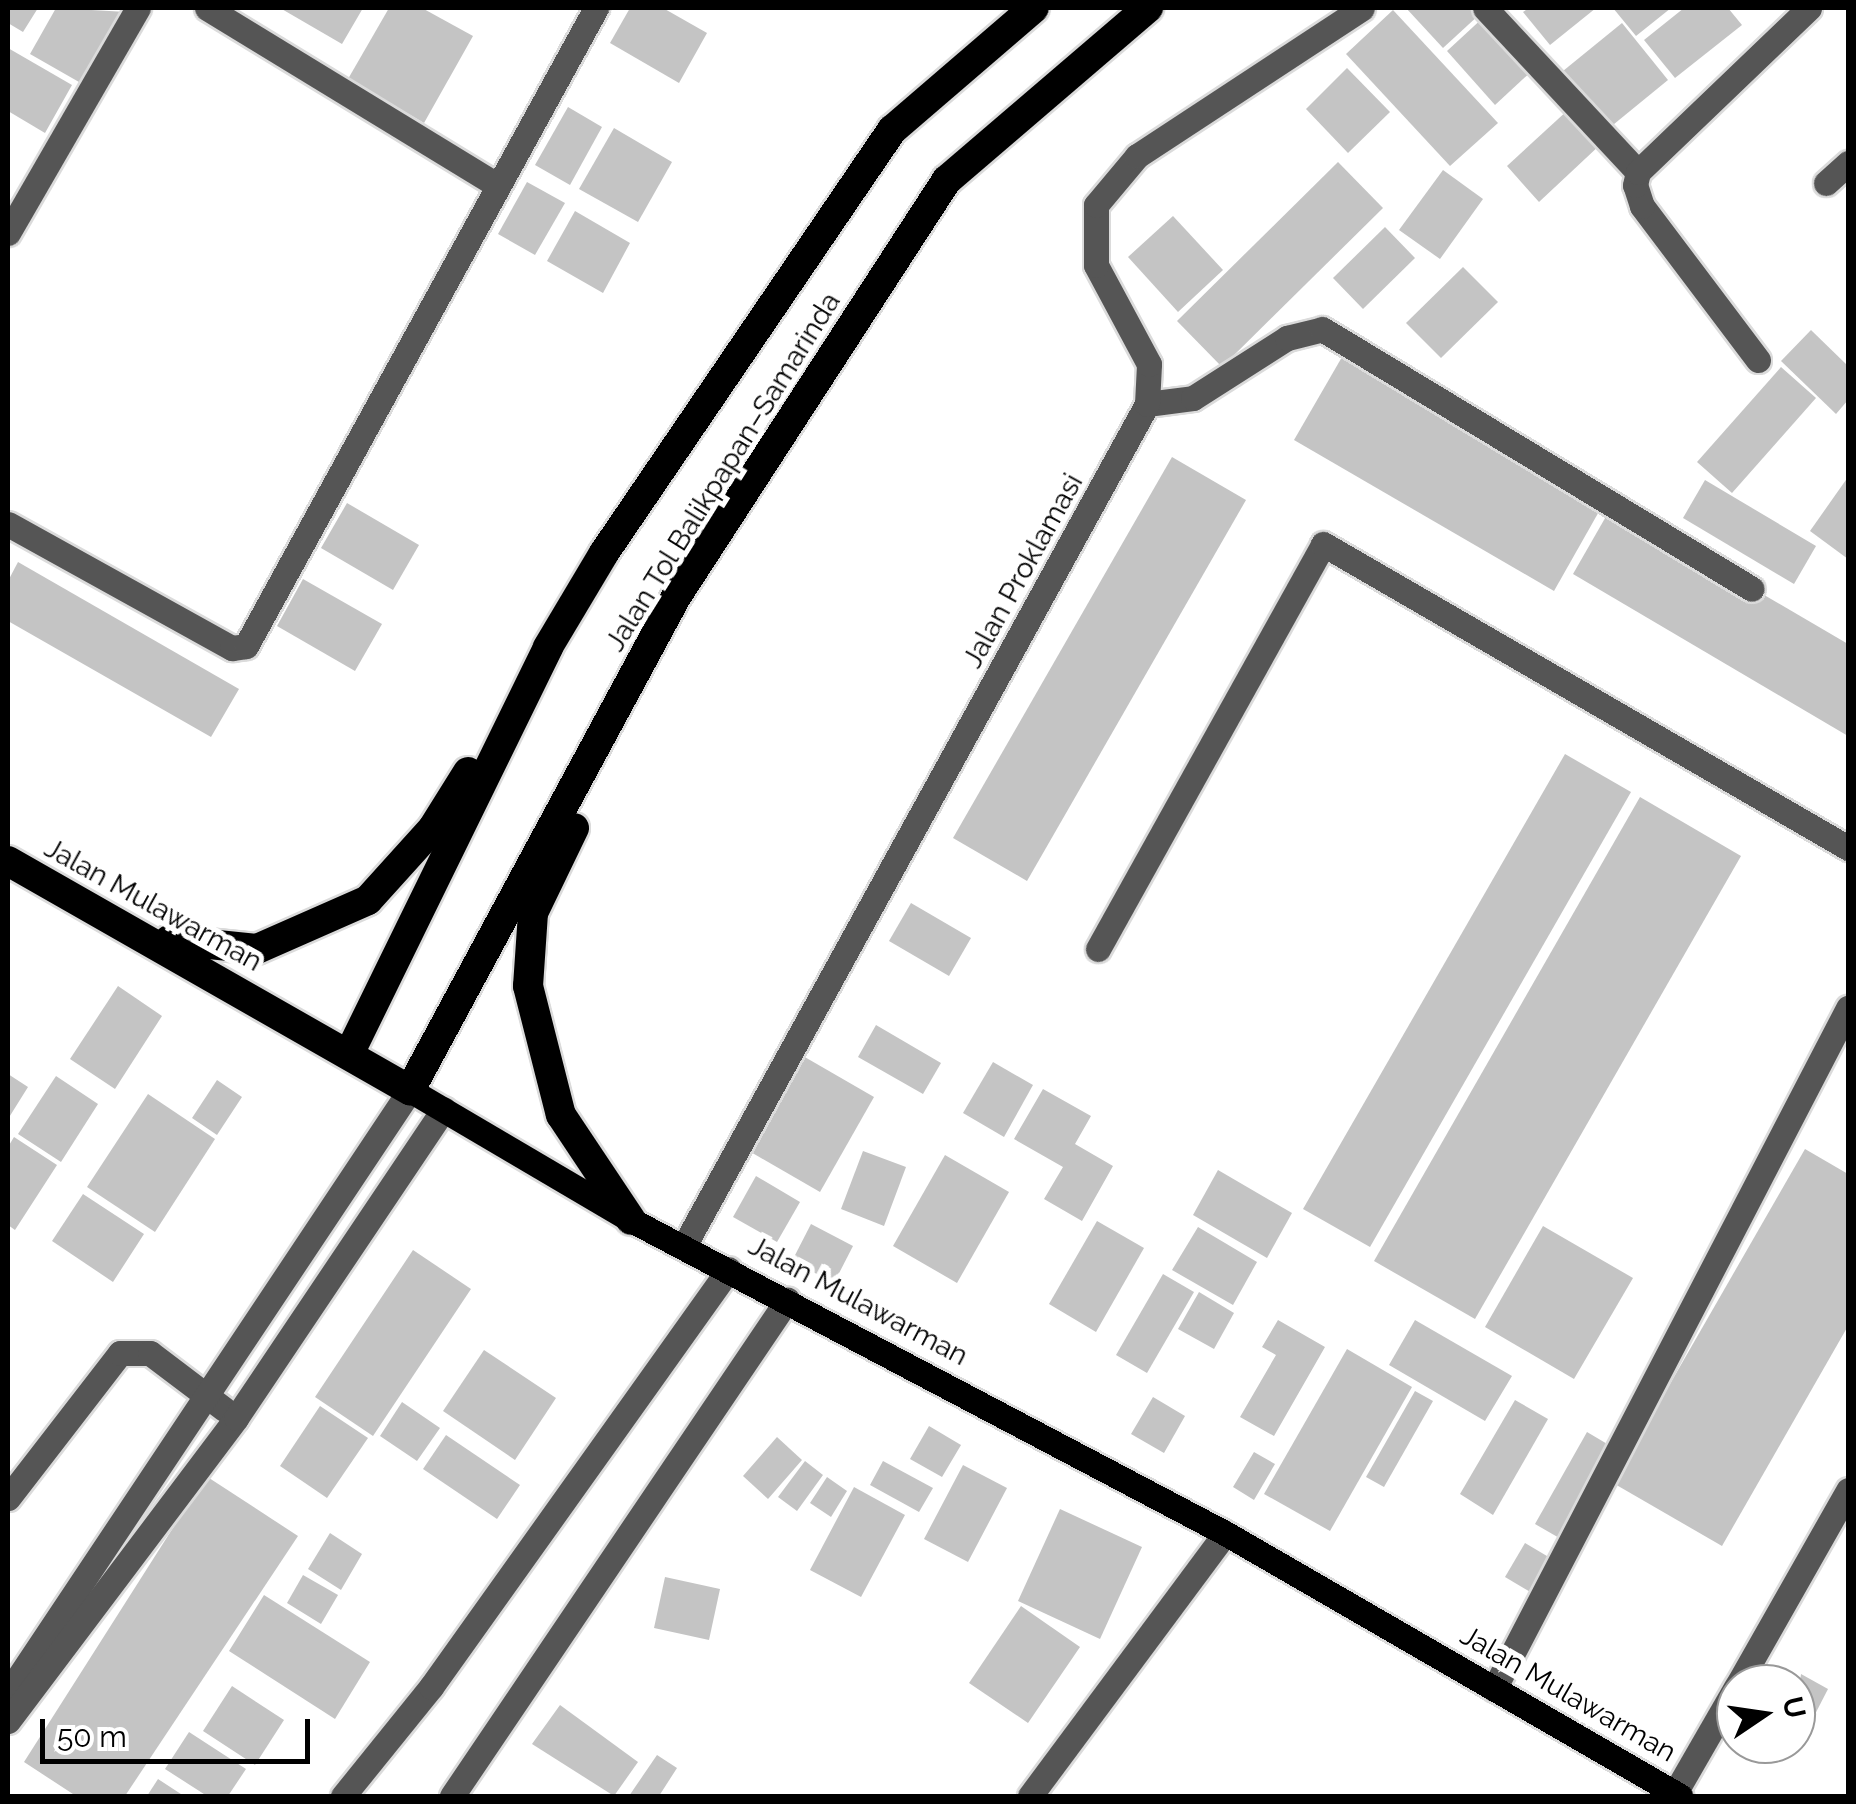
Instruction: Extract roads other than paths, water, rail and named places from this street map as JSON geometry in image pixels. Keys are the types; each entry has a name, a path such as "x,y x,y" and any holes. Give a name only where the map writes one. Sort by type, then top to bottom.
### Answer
{"highway":[{"name":"Jalan Tol Balikpapan–Samarinda","path":"349,1054 548,646 892,130 1034,8"},
{"name":"Jalan Tol Balikpapan–Samarinda","path":"410,1090 676,597 947,180 1148,8"},
{"path":"631,1220 561,1115 526,958 533,914 639,694 676,597"},
{"path":"146,935 257,949 368,900 433,828 548,646"},
{"name":"Jalan Mulawarman","path":"8,861 146,935 410,1090"}],"main road":[{"name":"Jalan Mulawarman","path":"410,1090 631,1220 1225,1533 1678,1795"}],"street":[{"path":"8,233 138,8"},
{"path":"207,8 494,183"},
{"path":"8,524 232,648 246,646 494,183 596,8"},
{"path":"1362,8 1137,156 1096,206 1096,265 1149,364 1147,404 1193,398 1287,338 1322,329 1752,589"},
{"path":"1485,8 1638,172 1642,206 1758,360"},
{"path":"1638,172 1809,8"},
{"path":"1826,183 1848,163"},
{"name":"Jalan Proklamasi","path":"684,1246 1147,404"},
{"path":"1098,949 1323,544 1848,848"},
{"path":"1494,1689 1848,1008"},
{"path":"8,1694 210,1399 410,1090"},
{"path":"8,1721 236,1418 444,1109"},
{"path":"343,1796 431,1687 729,1269"},
{"path":"452,1796 786,1300"},
{"path":"8,1498 120,1353 150,1353 236,1418"},
{"path":"1749,1664 1848,1490"},
{"path":"1030,1796 1225,1533"},
{"path":"1678,1795 1716,1724"}]}
